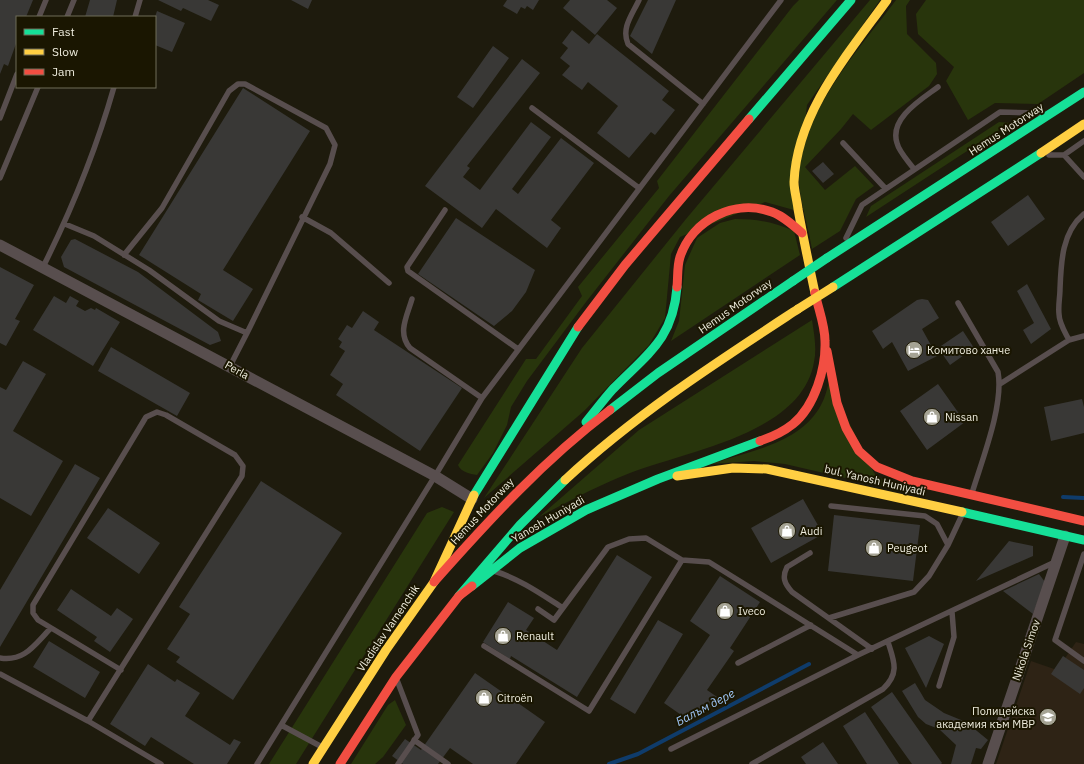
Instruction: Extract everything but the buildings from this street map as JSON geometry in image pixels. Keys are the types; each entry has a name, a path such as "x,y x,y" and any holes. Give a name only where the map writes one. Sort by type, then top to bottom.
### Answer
{"main road":[{"name":"Vladislav Varnenchik","path":"313,764 386,650 434,582 472,499 572,333 624,265 851,0"},
{"name":"bul. Yanosh Huniyadi","path":"887,0 842,63 813,109 798,148 794,183 802,233 837,400 847,432 860,452 874,465 896,476 972,496 1084,521"},
{"name":"Hemus Motorway","path":"434,582 497,511 574,437 658,373 827,258 1084,92"},
{"path":"340,764 396,677 493,553 540,505 598,450 674,392 798,309 1084,124"},
{"path":"574,437 613,390 654,350 660,341 672,317 679,258 692,233 701,225 730,209 744,207 770,211 783,217 802,233"},
{"path":"658,479 776,435 793,424 803,413 817,385 822,369 825,340"},
{"name":"bul. Yanosh Huniyadi","path":"658,479 733,468 767,469 821,479 1084,540"},
{"name":"Yanosh Huniyadi","path":"459,596 520,548 586,510 658,479"}],"street":[{"name":"Perla","path":"1,248 43,267 230,366 435,476 472,499"},
{"name":"Nikola Simov","path":"988,764 1065,536"}],"lane":[{"path":"39,16 46,0"},
{"path":"67,16 74,0"},
{"path":"135,16 140,0"},
{"path":"639,0 626,25 626,38 628,44 703,104"},
{"path":"256,764 482,398 781,0"},
{"path":"0,118 16,77"},
{"path":"124,255 162,208 229,91 238,84 245,84 326,128 334,145 330,164 302,217 230,366"},
{"path":"914,169 897,144 896,135 899,124 903,115 911,106 938,87"},
{"path":"0,178 38,88"},
{"path":"43,267 65,224 93,155 114,88"},
{"path":"532,108 639,188"},
{"path":"839,251 862,205 885,188 1000,112 1053,113"},
{"path":"1035,157 1064,155 1084,141"},
{"path":"843,143 885,188"},
{"path":"1064,155 1084,177"},
{"path":"445,210 406,267 408,271 518,349"},
{"path":"1069,340 1061,324 1059,314 1062,259 1067,238 1076,220 1084,214"},
{"path":"302,217 331,232 389,283"},
{"path":"65,224 94,236 149,270 219,321 247,333"},
{"path":"412,299 402,332 404,341 410,348 482,398"},
{"path":"958,303 998,372 1000,384 990,433 972,496"},
{"path":"1000,384 1069,340 1084,336"},
{"path":"88,721 121,670 242,476 243,466 235,455 162,413 154,413 146,417 34,602 32,609 35,617 51,628 121,670"},
{"path":"831,506 925,516 937,524 948,546"},
{"path":"829,618 914,592 929,576 948,546 964,513"},
{"path":"538,609 554,620 608,547 629,538 646,538 682,560 710,562 858,655"},
{"path":"810,553 787,567 784,579 792,592 872,649"},
{"path":"1084,554 1055,640 1084,661"},
{"path":"484,646 589,711 682,560"},
{"path":"671,749 858,655 1056,562"},
{"path":"492,570 508,575 526,584 563,608"},
{"path":"939,686 954,637 952,612"},
{"path":"738,663 811,625"},
{"path":"0,658 10,660 20,658 51,628"},
{"path":"752,764 883,689 890,682 894,670 894,661 888,642"},
{"path":"0,674 88,721 161,764"},
{"path":"396,677 418,735 398,764"},
{"path":"281,725 324,748"},
{"path":"414,740 448,764"}],"shaded area":[{"name":"Полицейска академия към МВР","path":"1076,642 1084,644 1084,764 996,764 1031,661 1057,670"}],"green space":[{"path":"799,0 837,0 669,196 586,302 527,381 511,407 507,425 493,453 477,475 463,471 458,465 526,359 536,359 582,296 578,287 659,188 657,181"},
{"path":"870,0 880,0 807,105 794,210 765,202 680,237 671,254 665,318 649,345 584,411 484,498 582,348 686,219"},
{"path":"896,0 910,0 906,6 907,34 936,63 937,74 929,86 871,130 853,114 805,167 825,190 855,166 874,186 856,199 840,231 812,249 799,183 802,157 809,133 819,108 833,85 864,41"},
{"path":"926,0 1084,0 1084,73 1038,104 995,103 968,120 946,81 954,67 918,34 916,14"},
{"path":"999,122 1010,123 866,217 871,206"},
{"path":"735,219 765,222 779,225 794,231 800,255 671,341 679,321 685,265 697,238 720,223"},
{"path":"812,320 815,346 814,362 805,387 788,407 765,423 738,436 710,447 630,473 539,517 639,430"},
{"path":"829,382 874,473 885,481 898,487 897,490 785,464 754,461 711,464 757,450 787,437 800,429 812,418 821,405"},
{"path":"442,507 454,512 296,764 269,764 427,513"},
{"path":"395,700 406,725 383,757 375,764 351,764 388,705"}],"waterway":[{"name":"Балъм дере","path":"1063,497 1084,498"},
{"name":"Балъм дере","path":"609,764 638,754 809,664"}],"traffic: fast":[{"path":"749,119 851,0"},
{"path":"827,258 1084,92"},
{"path":"833,287 1041,153"},
{"path":"793,281 827,258"},
{"path":"610,410 658,373 793,281"},
{"path":"586,422 613,389 656,345 670,320 677,287"},
{"path":"474,495 578,327"},
{"path":"472,586 520,548 586,510 658,479 760,441"},
{"path":"459,596 520,525 565,480"},
{"path":"962,512 1084,540"}],"traffic: slow":[{"path":"815,293 794,188 797,156 804,132 814,108 827,85 856,41 887,0"},
{"path":"1041,153 1084,124"},
{"path":"798,309 833,287"},
{"path":"565,480 592,456 649,411 707,369 798,309"},
{"path":"677,476 733,468 767,469 962,512"},
{"path":"313,764 386,650 434,582 474,495"}],"traffic: jam":[{"path":"578,327 625,265 749,119"},
{"path":"677,287 679,260 686,244 694,232 717,215 730,210 758,208 780,216 802,233"},
{"path":"760,441 777,434 793,424 807,407 818,386 824,363 825,335 815,293"},
{"path":"827,351 837,403 846,428 859,451 877,467 912,481 1084,521"},
{"path":"434,582 475,536 540,470 562,449 610,410"},
{"path":"340,764 396,677 459,596 472,586"}],"place":[{"name":"Комитово ханче","path":"914,350"},
{"name":"Nissan","path":"932,417"},
{"name":"Audi","path":"787,531"},
{"name":"Peugeot","path":"874,548"},
{"name":"Iveco","path":"725,611"},
{"name":"Renault","path":"503,636"},
{"name":"Citroën","path":"484,698"},
{"name":"Полицейска академия към МВР","path":"1048,717"}]}
